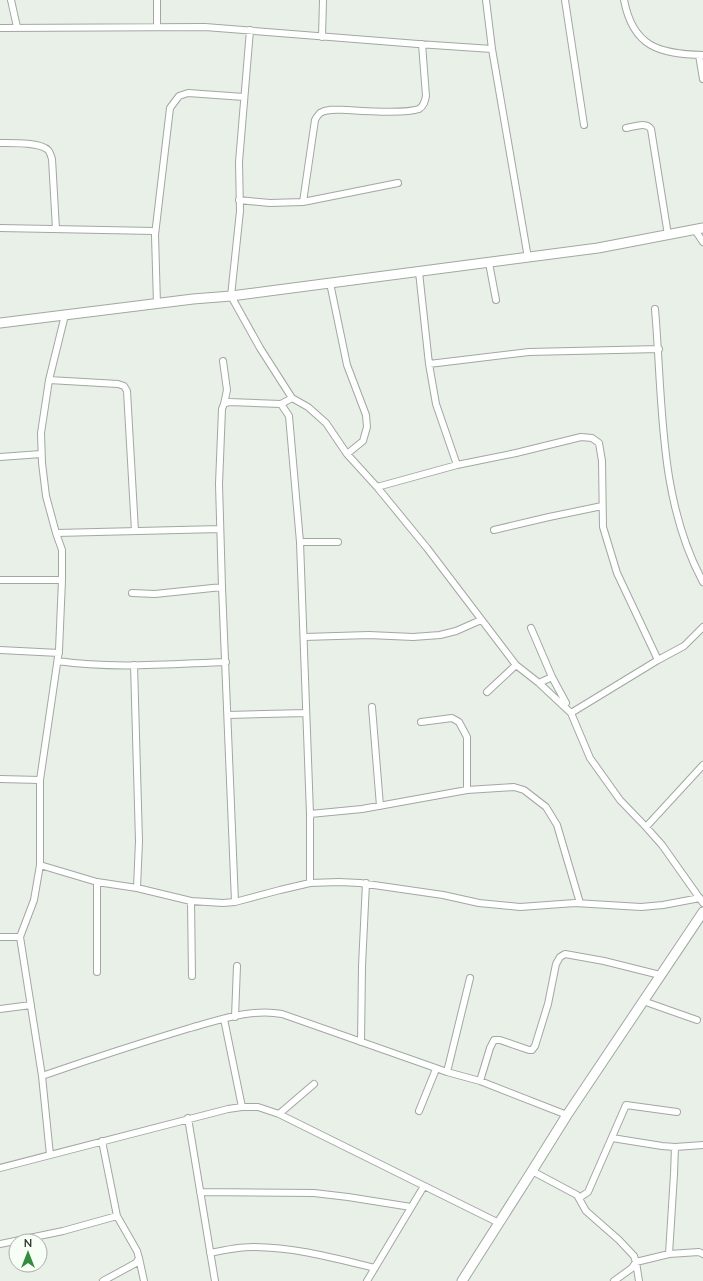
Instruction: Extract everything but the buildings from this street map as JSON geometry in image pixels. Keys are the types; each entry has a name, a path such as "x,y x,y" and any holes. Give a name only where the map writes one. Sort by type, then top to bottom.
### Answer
{"main road":[{"path":"0,323 230,296 528,258 598,248 699,229"},
{"path":"462,1281 567,1115 703,912"}],"street":[{"path":"11,0 17,27"},
{"path":"157,0 157,27"},
{"path":"322,36 323,0"},
{"path":"486,0 492,48 528,258"},
{"path":"564,0 584,125"},
{"path":"624,0 632,27 645,41 659,50 674,54 701,55 703,79"},
{"path":"0,28 205,28 492,48"},
{"path":"40,865 97,882 137,888 191,901 223,903 235,902 310,883 340,882 366,884 479,903 520,907 580,903 641,907 702,901 662,845 620,800 590,758 571,713 539,682 516,665 427,548 377,487 347,454 326,423 308,407 292,398 260,348 230,296 240,211 239,162 250,30"},
{"path":"303,202 315,120 319,114 334,110 404,111 420,108 425,103 426,96 422,44"},
{"path":"157,304 155,231 170,108 179,96 188,93 244,97"},
{"path":"626,128 645,124 651,129 668,235"},
{"path":"0,143 37,146 49,151 52,159 56,229"},
{"path":"240,200 270,203 303,202 398,182"},
{"path":"0,228 155,231"},
{"path":"699,229 703,242"},
{"path":"489,263 496,300"},
{"path":"419,272 429,364 436,404 457,465"},
{"path":"330,283 347,365 366,414 367,427 363,441 347,454"},
{"path":"655,309 659,349 663,434 668,471 685,544 703,582"},
{"path":"50,1155 42,1076 20,937 34,900 40,865 40,780 59,653 62,550 46,496 41,454 41,433 49,380 65,315"},
{"path":"429,364 529,352 659,349"},
{"path":"223,361 227,390 222,409 219,484 235,902"},
{"path":"49,380 118,384 124,386 127,391 135,531"},
{"path":"224,404 229,402 281,404 292,398"},
{"path":"281,404 289,416 300,542 310,814 310,883"},
{"path":"377,487 457,465 516,453 581,437 592,438 599,443 602,461 603,527 617,573 658,660"},
{"path":"0,457 41,454"},
{"path":"494,530 549,516 602,506"},
{"path":"56,533 220,529"},
{"path":"300,542 338,542"},
{"path":"0,580 62,580"},
{"path":"132,593 155,594 222,587"},
{"path":"304,638 413,636 440,634 456,631 481,620"},
{"path":"571,713 658,660 684,646 703,626"},
{"path":"532,628 552,677 566,703"},
{"path":"0,650 59,653"},
{"path":"58,661 91,664 134,665 226,662"},
{"path":"134,665 139,841 137,888"},
{"path":"487,692 516,665"},
{"path":"539,682 552,677"},
{"path":"372,708 380,806"},
{"path":"228,715 306,713"},
{"path":"421,722 452,718 459,722 468,736 467,790"},
{"path":"646,827 703,765"},
{"path":"0,779 40,780"},
{"path":"310,814 362,810 467,790 514,787 524,790 546,807 557,825 580,903"},
{"path":"97,882 97,972"},
{"path":"361,1042 362,966 366,884"},
{"path":"191,901 192,976"},
{"path":"0,937 20,937"},
{"path":"480,1081 490,1048 494,1040 500,1040 529,1050 532,1050 535,1046 548,1004 556,964 560,956 565,954 604,961 660,975"},
{"path":"235,1017 238,966"},
{"path":"447,1072 470,978"},
{"path":"643,1001 697,1020"},
{"path":"0,1009 31,1005"},
{"path":"42,1076 133,1045 224,1019 269,1011 282,1014 447,1072 480,1081 567,1115"},
{"path":"224,1019 242,1107"},
{"path":"419,1111 436,1068"},
{"path":"279,1114 314,1084"},
{"path":"579,1198 588,1192 626,1105 677,1112"},
{"path":"0,1168 188,1118 242,1107 258,1108 279,1114 499,1223"},
{"path":"188,1118 215,1281"},
{"path":"612,1138 648,1145 675,1147 703,1145"},
{"path":"102,1141 117,1216 138,1251 144,1281"},
{"path":"669,1254 675,1147"},
{"path":"532,1171 577,1195 586,1211 628,1248 636,1262 639,1281"},
{"path":"367,1281 424,1186"},
{"path":"200,1192 314,1193 348,1197 411,1208"},
{"path":"0,1244 63,1231 117,1216"},
{"path":"210,1253 251,1247 294,1250 332,1257 375,1268"},
{"path":"614,1281 632,1268 636,1262 669,1254 699,1252 703,1254"},
{"path":"103,1281 136,1263 139,1258"}]}
